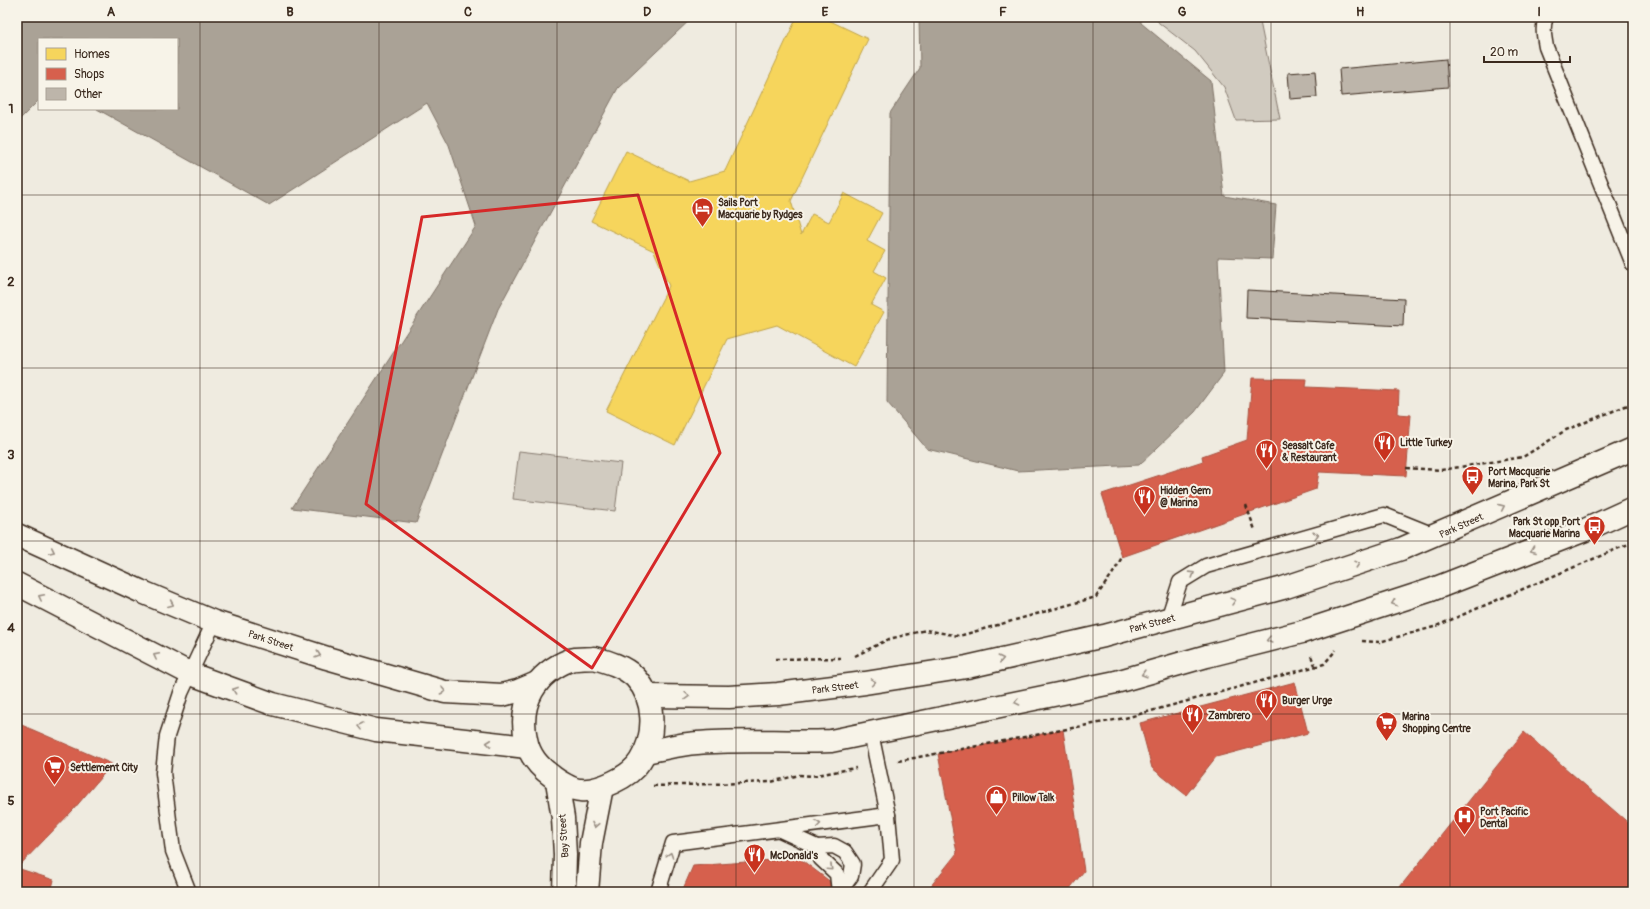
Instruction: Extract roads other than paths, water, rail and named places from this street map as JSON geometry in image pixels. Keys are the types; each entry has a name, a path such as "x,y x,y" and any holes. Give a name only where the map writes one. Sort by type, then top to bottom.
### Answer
{"street":[{"name":"Park Street","path":"648,696 729,697 778,694 865,683 967,667 1104,636 1283,588 1401,549 1436,536 1633,449"},
{"path":"645,752 696,743 741,741 791,743 831,741 1116,682 1207,656 1302,632 1431,590 1585,530 1633,508"},
{"name":"Park Street","path":"17,535 140,591 214,622 327,658 445,692 502,695 518,691 537,683"},
{"path":"17,584 191,674 273,704 376,730 527,747"},
{"path":"594,658 616,664 635,677 648,696 653,720 645,752 640,763 623,778 602,787 579,790 557,781 539,767 527,747 523,726 526,703 537,683 553,668 572,660 594,658"},
{"name":"Bay Street","path":"557,781 565,855 564,892"},
{"path":"587,892 591,843 602,787"}],"lane":[{"path":"1546,17 1543,33 1546,47 1633,264"},
{"path":"1168,619 1180,582 1206,566 1384,515 1436,536"},
{"path":"189,892 173,851 163,773 167,736 181,692 191,674 214,622"},
{"path":"870,892 892,860 888,815 872,733"},
{"path":"658,892 673,843 888,815"},
{"path":"779,829 817,847 834,846 846,852 853,864 851,876 839,891"},
{"path":"817,847 821,859 836,874 839,891"}],"place":[{"name":"Sails Port Macquarie by Rydges","path":"703,228"},
{"name":"Little Turkey","path":"1385,462"},
{"name":"Seasalt Cafe & Restaurant","path":"1266,470"},
{"name":"Port Macquarie Marina, Park St","path":"1472,496"},
{"name":"Hidden Gem @ Marina","path":"1145,516"},
{"name":"Park St opp Port Macquarie Marina","path":"1595,546"},
{"name":"Burger Urge","path":"1266,720"},
{"name":"Zambrero","path":"1192,734"},
{"name":"Marina Shopping Centre","path":"1386,742"},
{"name":"Settlement City","path":"55,786"},
{"name":"Pillow Talk","path":"997,816"},
{"name":"Port Pacific Dental","path":"1465,836"},
{"name":"McDonald's","path":"755,874"}]}
